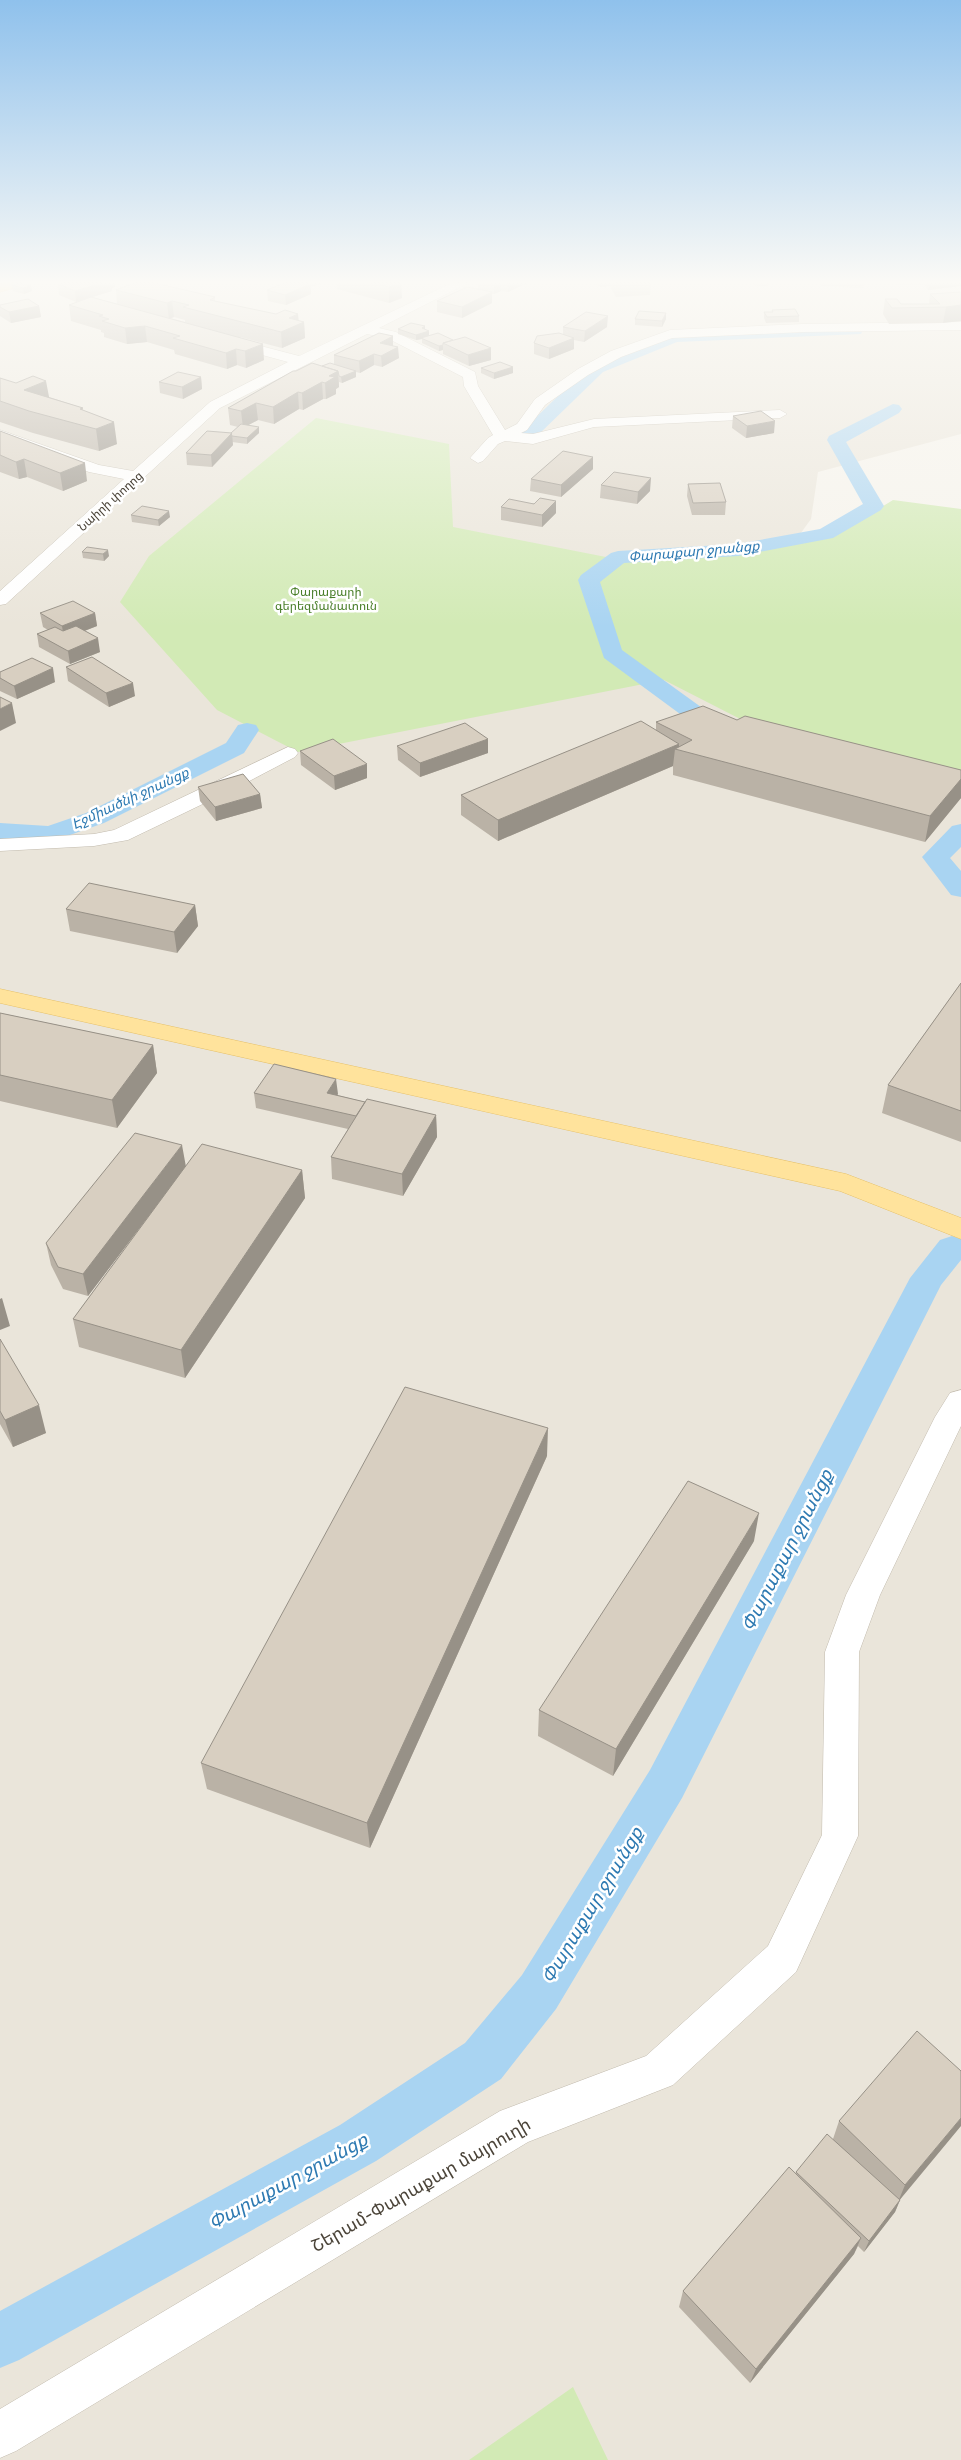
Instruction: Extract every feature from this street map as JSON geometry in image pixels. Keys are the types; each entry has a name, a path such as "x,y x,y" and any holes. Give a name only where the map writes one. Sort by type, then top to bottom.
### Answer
{"main road":[{"path":"0,996 846,1183 961,1229"}],"street":[{"name":"Նաիրի փողոց","path":"3,593 137,477 215,405 229,398"},
{"path":"478,398 501,436"},
{"path":"478,458 501,436 522,428 540,402 546,398"},
{"path":"501,436 532,439 594,423 780,414"},
{"path":"0,435 95,469 137,477"},
{"path":"0,845 28,845 120,835 229,784 288,753"},
{"name":"Շերամ-Փարաքար մայրուղի","path":"0,2435 515,2126 659,2071 782,1959 840,1836 842,1652 863,1595 950,1417 961,1401"}],"shaded area":[{"path":"0,398 961,398 961,434 818,472 811,519 700,672 961,760 961,2460 0,2460"}],"green space":[{"name":"Փարաքարի գերեզմանատուն","path":"316,418 449,444 453,527 606,557 833,537 893,500 961,509 961,770 750,724 664,680 298,752 217,710 120,602 149,556"},
{"path":"573,2387 608,2460 469,2460"}],"building":[{"path":"0,398 50,398 83,408 80,409 114,422 96,429 0,401"},
{"path":"246,398 288,398 273,407 256,403 241,411 228,408"},
{"path":"761,411 775,421 747,426 733,416"},
{"path":"241,424 259,427 247,438 232,436 231,433"},
{"path":"0,431 85,463 60,473 24,459 16,462 0,455"},
{"path":"207,431 232,433 211,455 186,453"},
{"path":"563,451 593,457 561,485 531,479"},
{"path":"614,472 651,478 638,492 601,485"},
{"path":"720,483 726,502 693,503 688,484"},
{"path":"540,498 556,501 542,515 501,507 509,499 534,504"},
{"path":"142,506 169,511 158,520 131,515"},
{"path":"87,547 108,550 103,554 82,552"},
{"path":"73,601 95,613 62,626 40,613"},
{"path":"76,626 98,638 68,651 37,634 55,627 63,631"},
{"path":"92,657 133,683 106,693 66,667"},
{"path":"32,658 53,668 14,686 0,678 0,672"},
{"path":"0,697 12,703 0,709"},
{"path":"703,706 737,720 745,716 961,770 961,779 930,816 675,749 692,740 656,722"},
{"path":"641,721 679,744 498,820 461,795"},
{"path":"465,723 488,739 420,763 397,746"},
{"path":"333,739 367,764 334,776 300,751"},
{"path":"243,774 260,794 215,807 198,787"},
{"path":"89,883 195,905 174,932 66,909"},
{"path":"961,983 961,1111 888,1085"},
{"path":"0,1013 153,1045 112,1100 0,1075"},
{"path":"274,1064 336,1079 327,1093 365,1102 356,1116 254,1093"},
{"path":"367,1099 436,1115 402,1174 331,1157"},
{"path":"135,1133 182,1145 83,1274 58,1267 46,1243"},
{"path":"202,1144 302,1170 181,1350 73,1319"},
{"path":"0,1339 39,1405 5,1420 0,1411"},
{"path":"405,1387 548,1428 367,1823 201,1763"},
{"path":"688,1481 759,1513 616,1749 539,1710"},
{"path":"917,2031 961,2071 961,2118 905,2185 839,2121"},
{"path":"827,2134 900,2200 869,2241 796,2172"},
{"path":"789,2167 861,2238 756,2369 683,2291"}],"waterway":[{"name":"Էջմիածնի ջրանցք","path":"530,432 566,398"},
{"name":"Փարաքար ջրանցք","path":"733,727 704,720 612,653 589,580 618,557 738,550 826,534 874,506 836,440 893,409"},
{"name":"Էջմիածնի ջրանցք","path":"0,831 50,834 95,818 235,748 247,730"},
{"name":"Փարաքար ջրանցք","path":"961,832 935,857 961,889"},
{"name":"Փարաքար ջրանցք","path":"0,2341 358,2143 483,2061 539,1992 666,1784 927,1278 952,1248"}]}
